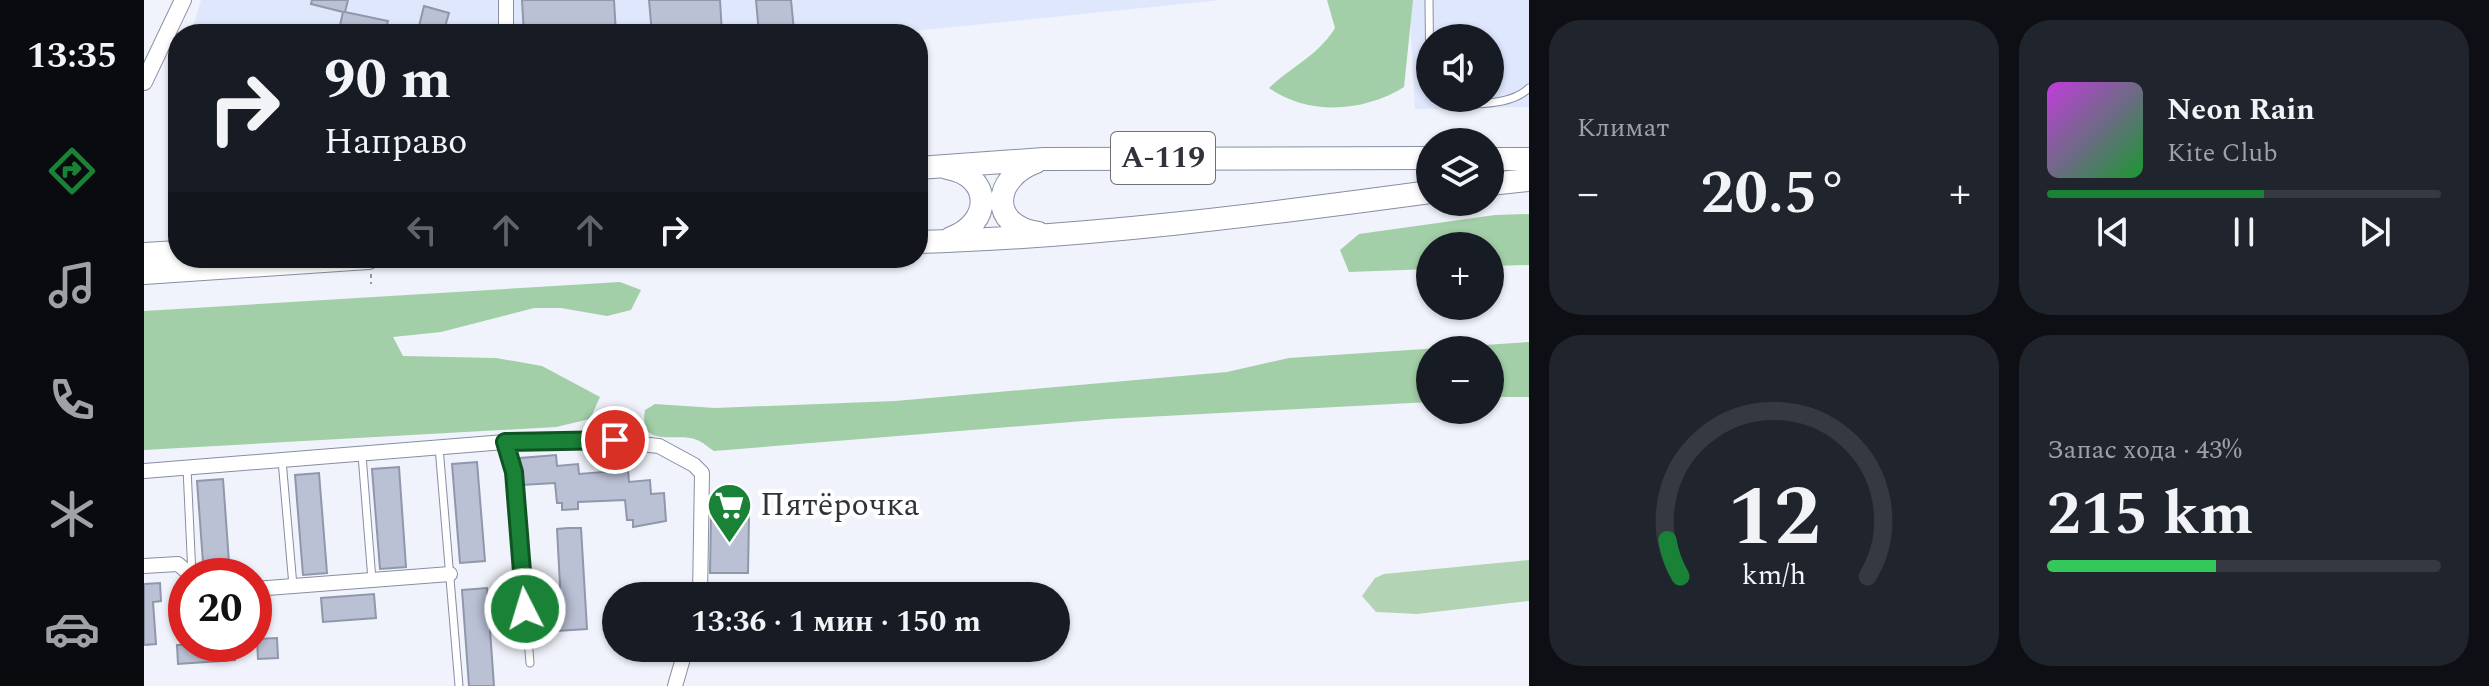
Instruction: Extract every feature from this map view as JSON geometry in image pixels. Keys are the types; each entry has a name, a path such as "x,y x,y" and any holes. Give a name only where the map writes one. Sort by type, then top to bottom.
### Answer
{"highway":[{"name":"А-119","path":"928,167 1044,159 1416,158"},
{"path":"1044,159 1012,174 1003,189 1001,205 1009,220 1024,231 1052,236"},
{"path":"1504,159 1529,159"},
{"path":"928,167 965,173 981,195 982,209 975,222 963,234 942,241"},
{"path":"1504,183 1529,180"},
{"name":"А-119","path":"928,242 1052,236 1285,212 1416,194"},
{"path":"144,254 168,253"},
{"path":"144,273 305,268"}],"street":[{"path":"172,24 183,0"},
{"path":"506,0 506,24"},
{"path":"144,82 168,32"},
{"path":"144,471 505,442 636,442 671,451 702,473 700,582"},
{"path":"144,566 168,565"},
{"path":"272,588 450,574"},
{"path":"675,686 682,662"}],"lane":[{"path":"1429,0 1429,24"},
{"path":"1504,100 1521,96 1529,88"},
{"path":"505,442 514,472 530,663"},
{"path":"439,447 459,686"},
{"path":"362,454 372,580"},
{"path":"282,460 293,586"},
{"path":"187,468 191,558"}],"path":[{"path":"370,268 371,284"}],"shaded area":[{"path":"201,0 1221,0 928,30 928,24 194,24"},
{"path":"1409,0 1529,0 1529,107 1504,107 1504,24 1416,24 1416,109"}],"green space":[{"path":"1327,0 1413,0 1404,87 1372,102 1336,107 1301,103 1269,88 1313,53 1335,28"},
{"path":"1529,214 1529,265 1504,266 1504,232 1416,232 1416,270 1349,272 1340,250 1359,234"},
{"path":"620,282 641,290 631,310 607,316 561,308 534,308 441,332 393,337 403,356 496,358 542,366 600,397 590,419 556,427 144,450 144,311"},
{"path":"1529,342 1529,397 1504,397 1504,344"},
{"path":"1416,350 1416,403 1108,419 714,451 689,438 653,435 644,423 645,410 655,404 715,408 895,401 1227,372 1289,358"},
{"path":"1529,560 1529,601 1417,614 1376,612 1362,596 1375,578 1384,574"}],"building":[{"path":"312,0 348,0 345,12 388,21 387,24 340,24 343,12 311,4"},
{"path":"522,0 614,0 615,24 523,24"},
{"path":"649,0 720,0 721,24 651,24"},
{"path":"756,0 791,0 793,24 758,24"},
{"path":"424,6 449,13 446,24 420,24"},
{"path":"556,455 557,466 578,464 579,474 628,470 629,482 650,480 651,494 664,493 666,521 633,527 633,520 627,520 625,500 578,502 578,509 562,510 562,503 557,503 555,483 522,485 520,458"},
{"path":"477,462 485,561 460,563 452,464"},
{"path":"399,467 406,567 380,569 372,469"},
{"path":"319,473 327,573 303,575 295,475"},
{"path":"223,479 229,558 203,558 197,481"},
{"name":"Пятёрочка","path":"711,515 749,516 748,573 710,573"},
{"path":"581,528 587,629 541,632 539,605 561,604 557,529"},
{"path":"160,583 161,601 153,602 156,644 144,645 144,584"},
{"path":"487,588 494,686 469,686 462,590"},
{"path":"374,594 376,618 323,622 321,598"},
{"path":"272,638 277,638 278,658 272,658"}],"place":[{"name":"Пятёрочка","path":"729,544"}],"route":[{"path":"525,609 514,472 505,442 615,440"}]}
